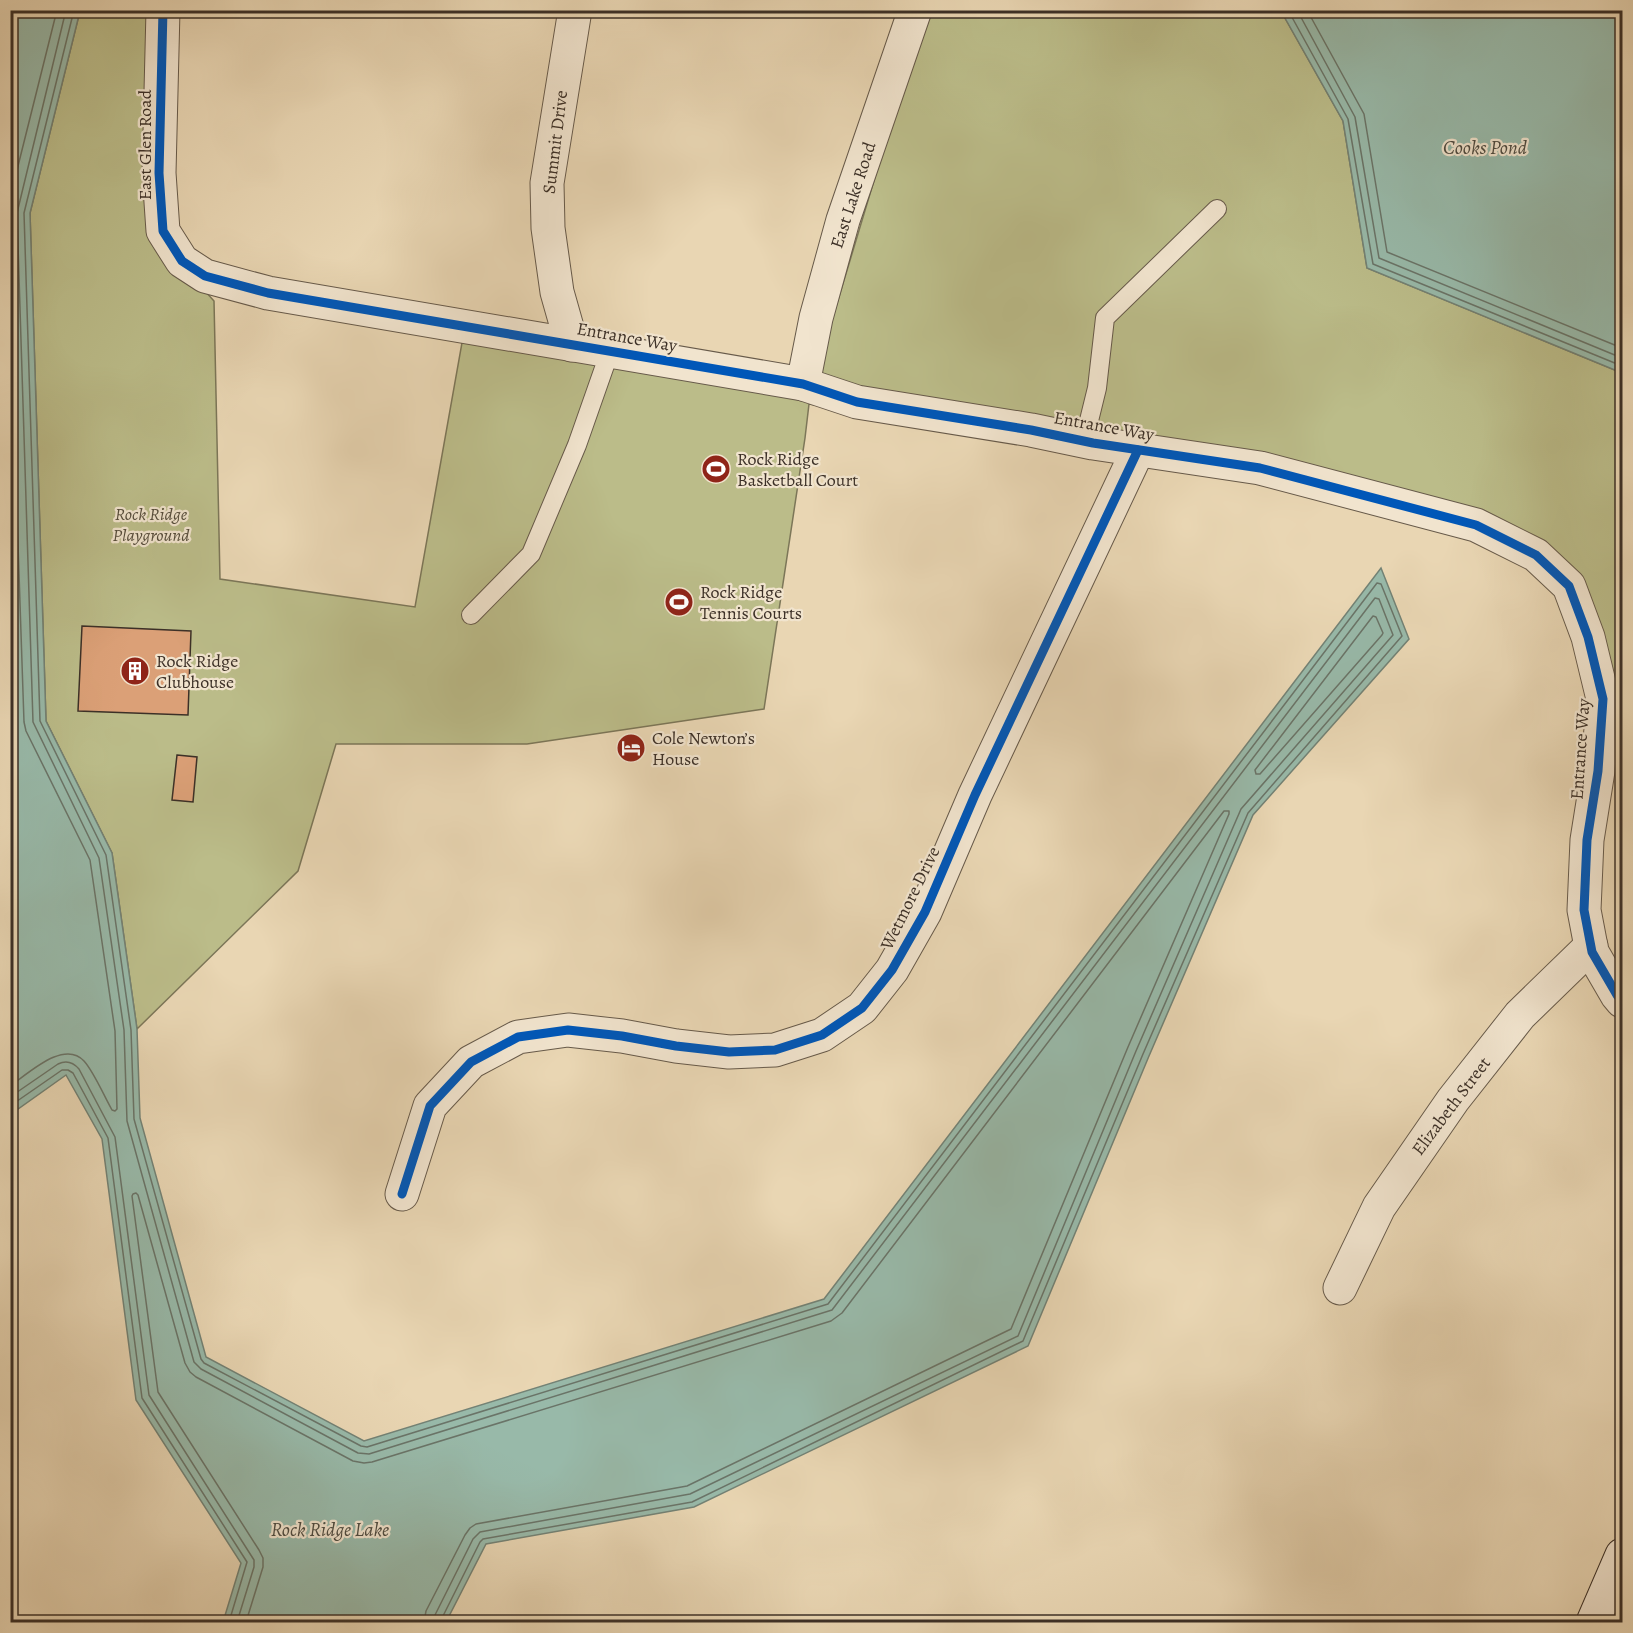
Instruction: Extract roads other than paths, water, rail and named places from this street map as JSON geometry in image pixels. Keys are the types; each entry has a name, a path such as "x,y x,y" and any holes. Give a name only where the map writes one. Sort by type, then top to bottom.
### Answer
{"street":[{"name":"East Glen Road","path":"163,10 159,173 163,231 182,261 193,268"},
{"name":"Summit Drive","path":"572,345 557,292 548,228 547,183 575,10"},
{"name":"East Lake Road","path":"803,384 816,318 843,220 915,10"},
{"name":"Entrance Way","path":"193,268 205,276 268,292 803,384 857,402 1138,450 1260,468 1476,525 1536,555 1569,586 1588,637 1603,699 1598,771 1587,840 1584,910 1592,952 1617,995 1623,1001"},
{"name":"Wetmore Drive","path":"402,1194 430,1106 471,1062 518,1037 568,1030 622,1035 676,1046 729,1052 776,1050 822,1035 862,1008 892,970 925,912 975,795 1138,450"},
{"name":"Elizabeth Street","path":"1340,1288 1379,1207 1453,1100 1520,1016 1591,946"},
{"path":"1593,1623 1623,1555"}],"lane":[{"path":"1084,441 1097,388 1105,318 1217,209"},
{"path":"471,615 531,554 577,445 610,351"}],"water":[{"name":"Rock Ridge Lake","path":"11,10 80,11 30,213 46,721 112,853 137,1029 140,1118 206,1357 364,1441 824,1299 1381,568 1409,639 1253,815 1028,1346 694,1507 486,1544 446,1622 223,1622 241,1563 136,1400 102,1139 66,1075 11,1114"},
{"name":"Cooks Pond","path":"1281,11 1622,11 1622,373 1367,268 1343,121"}],"place":[{"name":"Rock Ridge Basketball Court","path":"716,469"},
{"name":"Rock Ridge Tennis Courts","path":"679,602"},
{"name":"Rock Ridge Clubhouse","path":"135,671"},
{"name":"Cole Newton’s House","path":"631,748"}],"park label":[{"name":"Rock Ridge Playground","path":"151,524"}]}
